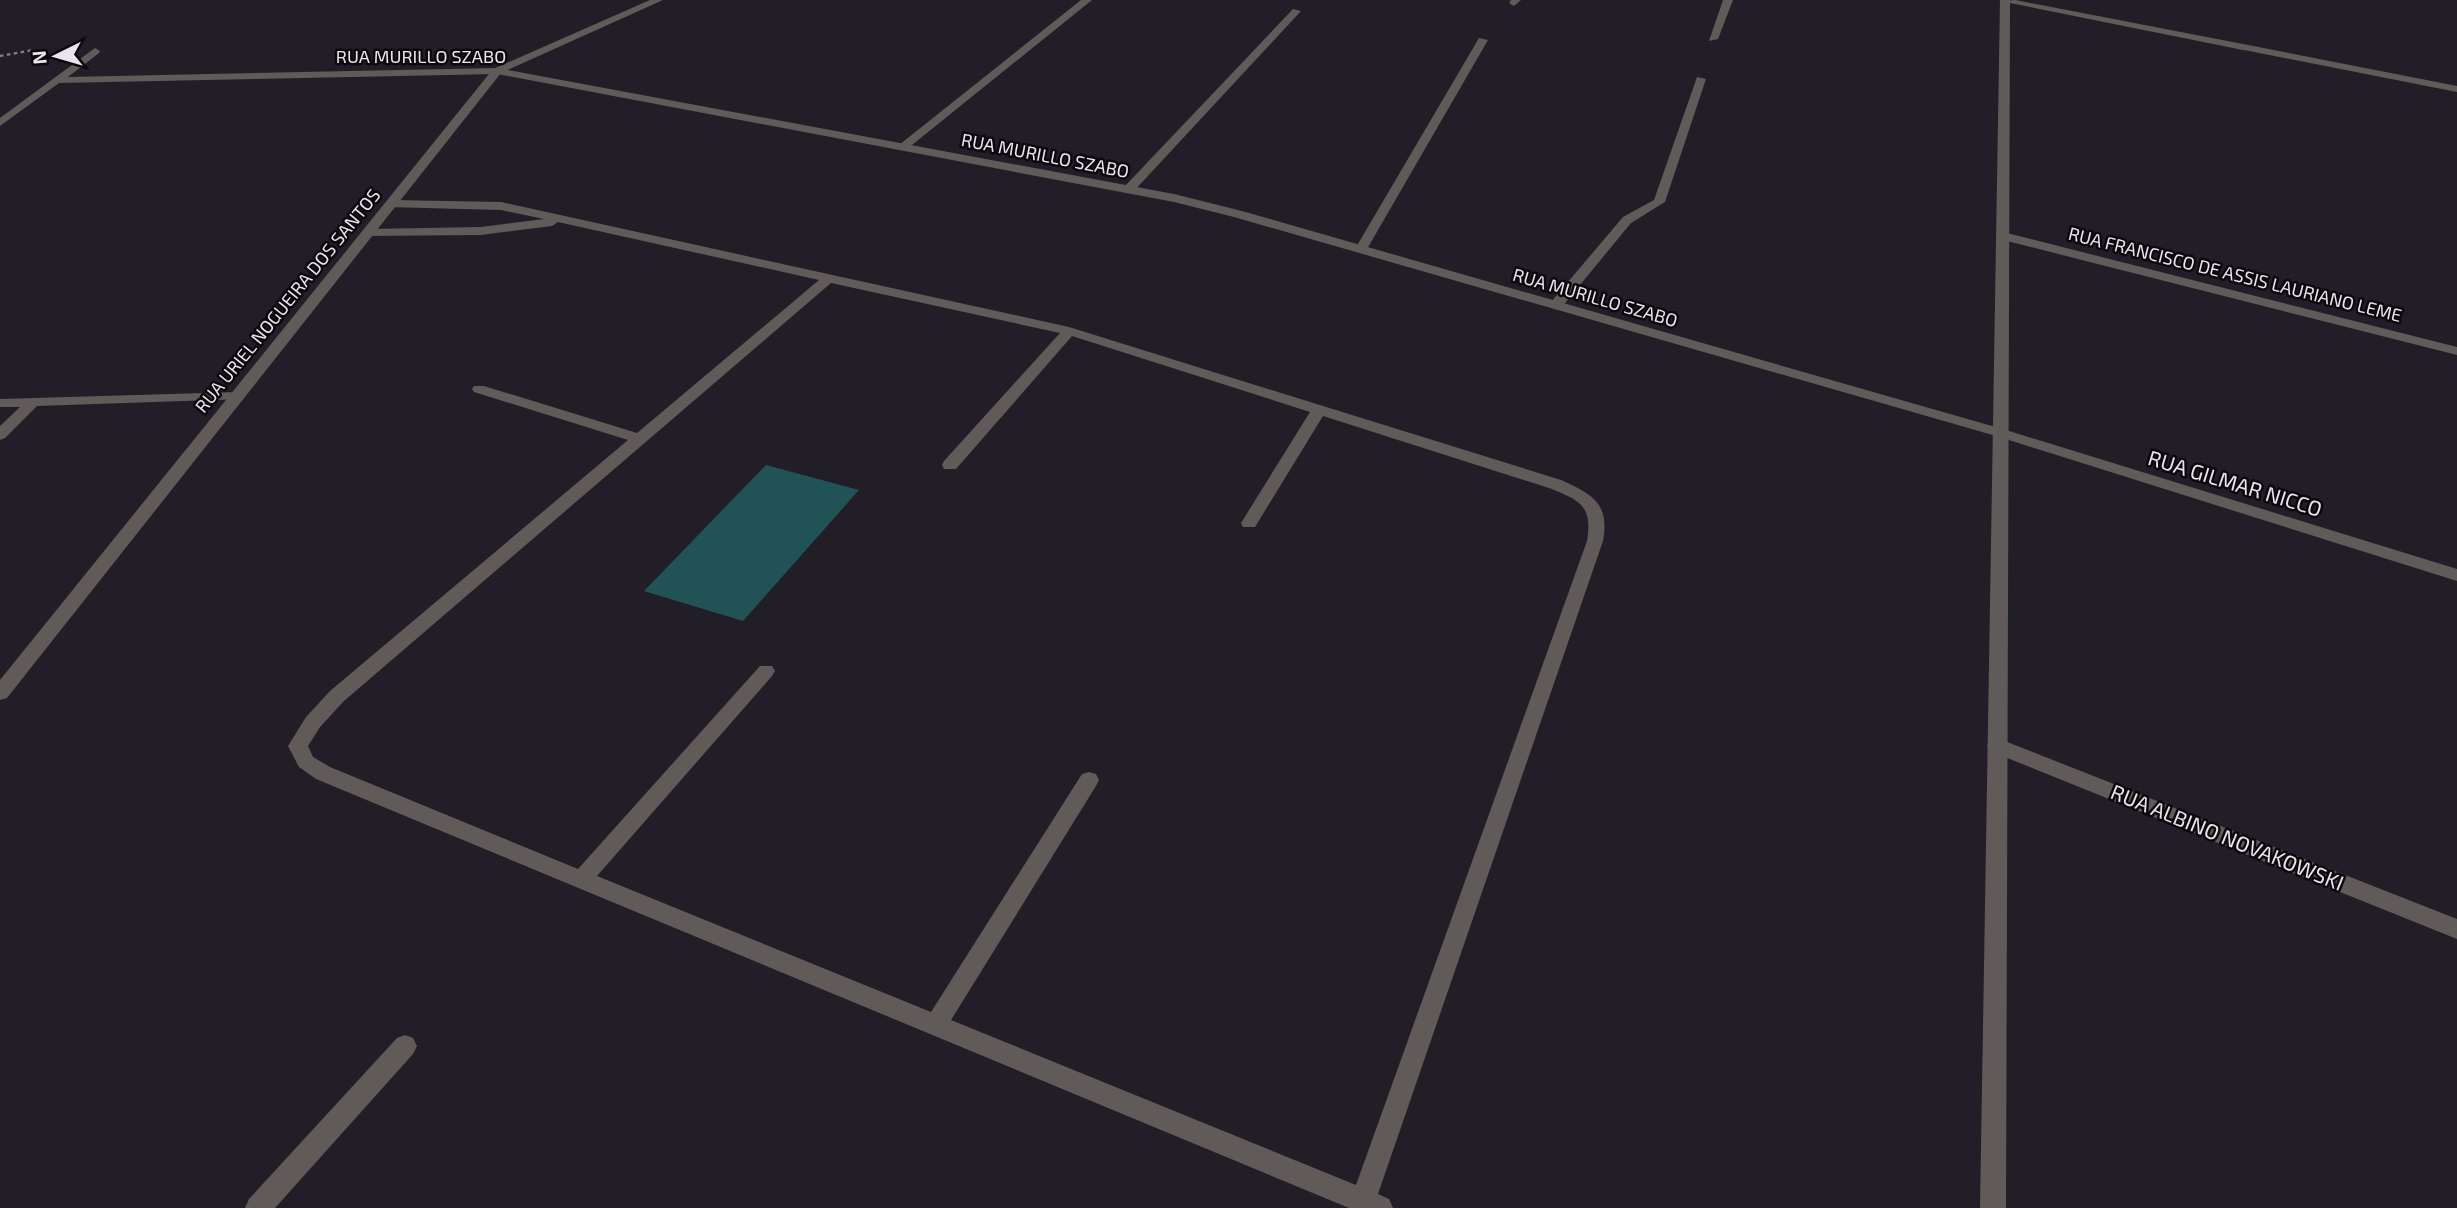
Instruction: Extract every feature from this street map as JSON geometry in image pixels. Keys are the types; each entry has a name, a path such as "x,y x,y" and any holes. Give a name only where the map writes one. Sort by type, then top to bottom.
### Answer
{"street":[{"name":"RUA URIEL NOGUEIRA DOS SANTOS","path":"0,693 497,72 657,0"},
{"path":"903,147 1087,0"},
{"path":"1713,39 1728,0"},
{"path":"1993,1208 2006,0 2457,89"},
{"path":"1129,189 1296,11"},
{"path":"1361,248 1483,40"},
{"path":"0,123 95,51"},
{"name":"RUA MURILLO SZABO","path":"57,80 497,72 1206,204 2001,432"},
{"path":"1556,305 1627,220 1660,202 1701,79"},
{"path":"391,204 485,204 566,220 829,278 1069,331 1555,484 1577,493 1594,507 1600,523 1371,1204 323,773 306,762 298,746 313,722 337,696 829,278"},
{"path":"368,233 481,231 566,220"},
{"name":"RUA FRANCISCO DE ASSIS LAURIANO LEME","path":"2003,236 2457,351"},
{"path":"950,465 1069,331"},
{"path":"479,390 640,439"},
{"path":"0,403 238,396"},
{"path":"0,435 33,402"},
{"path":"1249,523 1319,410"},
{"name":"RUA GILMAR NICCO","path":"2001,432 2457,575"},
{"path":"582,879 766,671"},
{"name":"RUA ALBINO NOVAKOWSKI","path":"1997,746 2457,929"},
{"path":"936,1024 1088,780"},
{"path":"258,1208 405,1046"}],"shaded area":[{"path":"766,465 859,490 743,621 644,591"}]}
